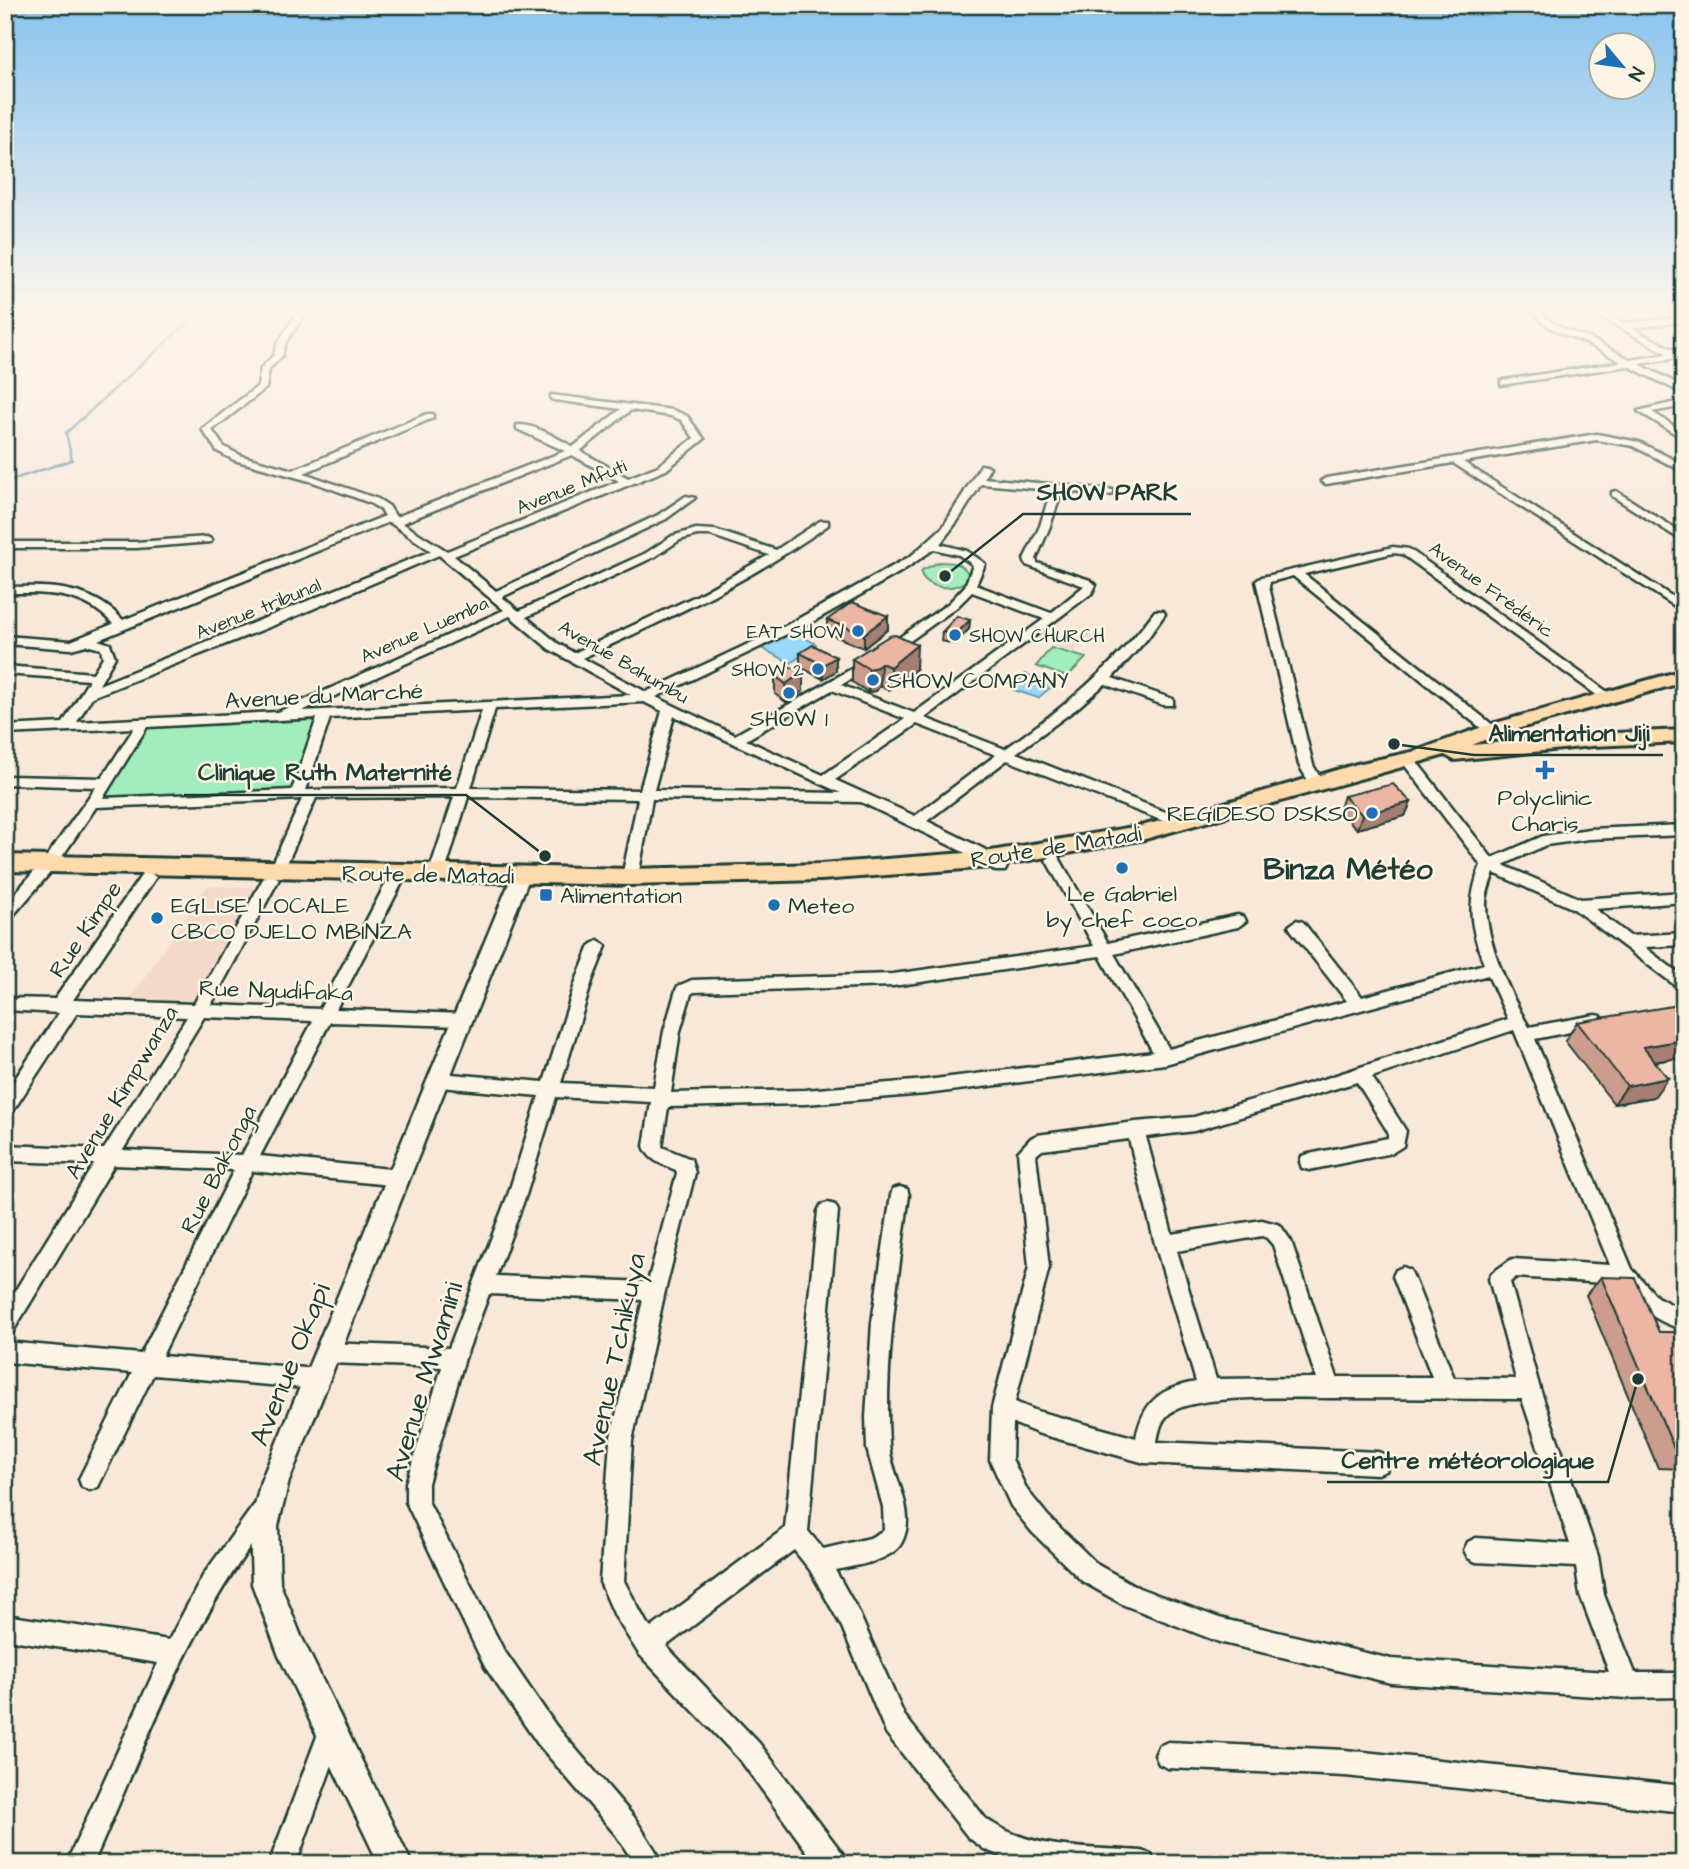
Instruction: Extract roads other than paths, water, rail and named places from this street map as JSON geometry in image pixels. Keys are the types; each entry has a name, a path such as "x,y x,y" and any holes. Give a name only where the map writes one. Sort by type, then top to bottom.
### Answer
{"main road":[{"name":"Route de Matadi","path":"995,863 1053,860 1211,820 1390,768 1501,727 1684,676"},
{"path":"1501,727 1529,746"},
{"path":"1410,759 1529,746 1684,736"},
{"name":"Route de Matadi","path":"274,874 394,883 630,877 908,879 995,863 1181,822 1211,820 1316,783 1389,762 1410,759"},
{"name":"Route de Matadi","path":"5,863 148,877 183,873"},
{"name":"Route de Matadi","path":"5,872 45,868 183,873 436,875 641,889 786,879"}],"street":[{"name":"Avenue Bahumbu","path":"248,399 207,429 220,449 250,463 295,473 374,501 384,508 392,520 443,553 553,646 572,658 668,710 918,821 995,863"},
{"path":"571,399 629,407"},
{"path":"1684,403 1643,411 1684,436"},
{"path":"5,640 71,645 87,641 121,625 572,452 629,407"},
{"name":"Avenue Mfuti","path":"443,553 662,468 695,443 698,435 684,418 656,410 629,407"},
{"path":"295,473 430,416"},
{"path":"520,427 549,438 628,482"},
{"path":"1326,481 1597,437 1636,444 1679,462 1684,469"},
{"path":"1454,460 1684,609"},
{"path":"644,698 737,656 822,612 911,561 946,530 985,467"},
{"path":"977,481 1109,492"},
{"path":"825,780 916,719 1090,588 1086,582 1031,565 1030,559 1045,526 1057,489"},
{"path":"1616,494 1684,539"},
{"path":"495,596 662,517 690,498"},
{"path":"572,658 688,605 779,555 824,523"},
{"name":"Avenue Luemba","path":"276,718 650,555 676,538 696,532 711,532 779,555"},
{"path":"5,545 136,545 207,540"},
{"path":"735,741 833,686 926,625 970,587 979,564 963,553 932,545"},
{"name":"Avenue Frédéric","path":"1316,783 1306,765 1263,587 1266,579 1393,550 1405,551 1607,696"},
{"name":"Avenue tribunal","path":"89,694 443,553"},
{"path":"1295,572 1501,727"},
{"path":"970,587 1053,618"},
{"path":"5,590 62,591 86,595 111,612 121,625"},
{"path":"918,821 1007,753 1062,717 1105,680 1142,639 1159,614"},
{"path":"68,726 99,677 109,652 106,648 87,641"},
{"path":"5,670 99,677"},
{"path":"1105,680 1168,702"},
{"path":"833,686 1181,822"},
{"name":"Avenue du Marché","path":"5,730 644,698"},
{"path":"436,875 489,707"},
{"path":"630,877 646,795 668,710"},
{"name":"Avenue Kimpwanza","path":"5,1326 199,1011 274,874 304,794 324,716"},
{"path":"5,915 45,868 92,803 142,725"},
{"path":"1410,759 1489,865 1579,905 1684,986"},
{"path":"5,780 106,783"},
{"path":"92,803 304,794 462,792 866,799"},
{"path":"1489,865 1543,841 1589,834 1684,830"},
{"path":"1053,860 1165,1057"},
{"path":"1489,865 1478,907 1494,967 1624,1275 1641,1297 1657,1310 1684,1321"},
{"name":"Rue Kimpe","path":"5,1109 65,1007 148,877"},
{"name":"Avenue Okapi","path":"396,1864 290,1645 266,1584 266,1509 316,1379 519,881"},
{"name":"Rue Bakonga","path":"90,1479 247,1163 394,883"},
{"path":"1579,905 1684,897"},
{"path":"1104,950 1238,921"},
{"path":"1297,926 1358,1003"},
{"path":"1627,942 1684,939"},
{"name":"Avenue Mwamini","path":"598,946 584,981 517,1195 455,1358 417,1483 417,1502 494,1658 547,1735 625,1826 651,1864"},
{"name":"Avenue Tchikuya","path":"834,1864 750,1752 648,1645 617,1595 612,1582 621,1441 655,1291 686,1173 684,1165 655,1152 659,1097 672,1031 684,990 692,986 893,980 1104,950"},
{"path":"440,1080 659,1097 832,1095 926,1087 1165,1057 1494,967"},
{"name":"Rue Ngudifaka","path":"5,1004 462,1020"},
{"path":"1618,1017 1521,1028 1194,1124 1135,1129 1037,1143 1027,1152 1039,1267 1003,1408 1001,1460 1018,1498 1040,1524 1090,1573 1132,1597 1219,1630 1391,1671 1628,1686 1684,1685"},
{"path":"1309,1162 1392,1145 1397,1141 1397,1131 1361,1074"},
{"path":"1135,1129 1209,1390"},
{"path":"5,1153 247,1163 400,1178"},
{"path":"818,1562 884,1545 893,1537 896,1522 879,1459 875,1413 876,1374 900,1195"},
{"path":"828,1211 796,1534 818,1562 850,1619 895,1724 977,1828 991,1841 1037,1855 1141,1864"},
{"path":"1166,1244 1262,1228 1273,1231 1281,1241 1330,1387"},
{"path":"1624,1275 1512,1268 1499,1279 1529,1389 1586,1556 1592,1595 1628,1686"},
{"path":"1403,1276 1447,1388"},
{"path":"484,1285 655,1291"},
{"path":"5,1352 316,1379"},
{"path":"328,1353 455,1358"},
{"path":"1145,1452 1147,1428 1161,1406 1178,1397 1209,1390 1330,1387 1529,1389"},
{"path":"1003,1408 1037,1422 1145,1452 1378,1463"},
{"path":"79,1864 175,1653 211,1581 238,1541 266,1509"},
{"path":"648,1645 796,1534"},
{"path":"1476,1550 1586,1556"},
{"path":"5,1627 175,1653"},
{"path":"282,1864 331,1732"},
{"path":"1168,1755 1346,1763 1684,1799"}],"water":[{"path":"793,631 816,644 791,663 761,648"},
{"path":"1025,674 1055,684 1038,698 1011,689"}],"waterway":[{"path":"5,482 72,460 66,433 103,399"}],"place":[{"name":"SHOW PARK","path":"945,576"},
{"name":"EAT SHOW","path":"858,631"},
{"name":"SHOW CHURCH","path":"955,635"},
{"name":"SHOW 2","path":"818,669"},
{"name":"SHOW COMPANY","path":"873,680"},
{"name":"SHOW 1","path":"789,693"},
{"name":"Alimentation Jiji","path":"1394,744"},
{"name":"Polyclinic Charis","path":"1545,770"},
{"name":"REGIDESO DSKSO","path":"1372,813"},
{"name":"Clinique Ruth Maternité","path":"545,856"},
{"name":"Le Gabriel by chef coco","path":"1122,868"},
{"name":"Alimentation","path":"546,895"},
{"name":"Meteo","path":"774,905"},
{"name":"EGLISE LOCALE CBCO DJELO MBINZA","path":"157,918"},
{"name":"Centre météorologique","path":"1638,1379"}],"district":[{"name":"Binza Météo","path":"1348,869"}]}
